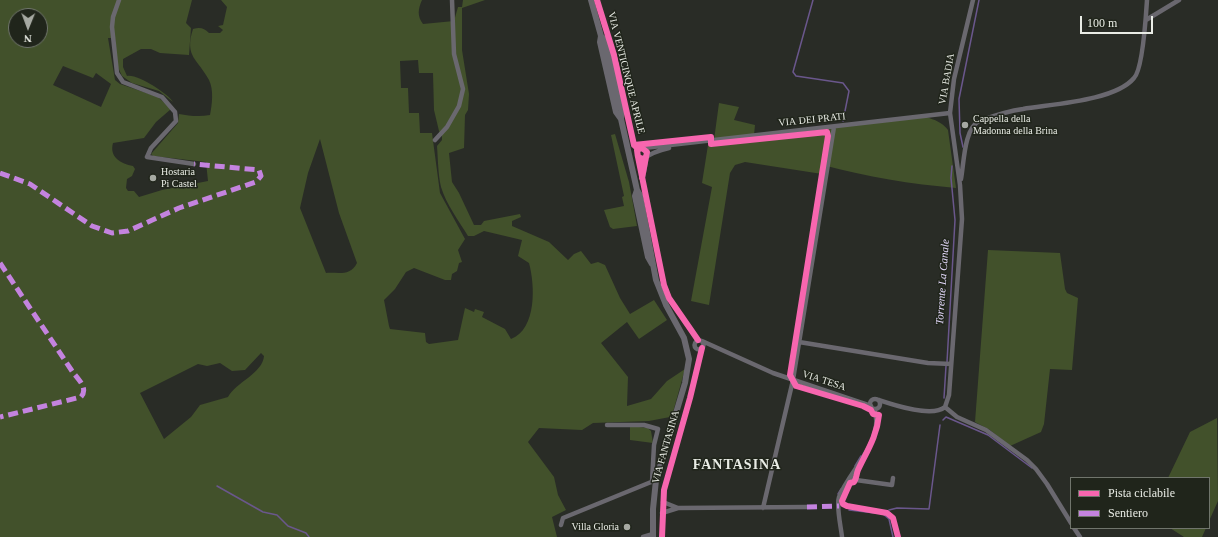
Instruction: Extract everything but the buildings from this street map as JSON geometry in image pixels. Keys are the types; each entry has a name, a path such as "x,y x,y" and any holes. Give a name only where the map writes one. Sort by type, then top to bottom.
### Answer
{"street":[{"path":"119,0 113,17 112,27 117,73 123,82 162,97 176,112 176,121 151,148 147,157 194,164"},
{"path":"436,140 447,127 459,106 463,90 454,54 452,0"},
{"name":"VIA VENTICINQUE APRILE","path":"592,0 601,36 605,40 622,111 621,119 637,190 640,195 653,256 652,264 660,293 684,338 689,359 685,383 654,481"},
{"name":"VIA VENTICINQUE APRILE","path":"597,0 614,55 634,145 638,149"},
{"name":"VIA BADIA","path":"960,185 950,113 954,80 973,0"},
{"path":"876,415 872,405 875,399 924,411 941,410 946,407 949,395 950,364 962,219 960,185 969,132 974,124 997,114 1072,102 1113,92 1124,86 1135,78 1139,68 1146,20 1147,0"},
{"path":"1146,20 1179,0"},
{"name":"VIA DEI PRATI","path":"628,151 950,113"},
{"path":"763,508 793,380 834,127"},
{"name":"VIA DEI PRATI","path":"630,159 637,157 643,158 677,145"},
{"path":"642,178 647,152 644,148"},
{"path":"638,149 637,157 664,285 669,298 688,328 701,344"},
{"path":"688,328 694,346 698,349 701,344"},
{"path":"799,342 928,363 950,364"},
{"path":"694,346 701,344"},
{"name":"VIA FANTASINA","path":"662,537 663,502 668,472 690,398 701,344"},
{"name":"VIA TESA","path":"701,344 716,348 793,380 872,405"},
{"name":"VIA FANTASINA","path":"694,346 698,364"},
{"path":"842,537 839,500 875,430 876,415 880,406 879,400"},
{"path":"872,405 880,406 887,403"},
{"path":"946,407 957,417 986,430 1027,460 1047,484 1070,521"},
{"path":"607,425 644,425 658,429 654,445 654,481"},
{"path":"851,477 856,480 892,486 893,478"},
{"name":"VIA FANTASINA","path":"561,525 563,518 654,481 653,536"},
{"path":"663,502 678,508"},
{"path":"847,506 888,513 892,518 898,537"},
{"path":"662,514 678,508 807,507"},
{"path":"643,537 653,536"}],"green space":[{"path":"0,0 192,0 186,23 191,28 189,55 160,53 151,49 141,49 123,59 123,67 127,76 137,78 152,85 170,98 173,102 159,91 132,83 122,76 117,65 115,38 108,38 115,80 120,84 158,97 171,109 156,122 144,138 113,143 112,148 114,156 120,162 133,166 135,169 132,176 127,179 126,188 128,191 134,191 139,197 162,190 208,181 206,162 153,156 151,154 178,123 179,114 194,116 210,115 212,98 211,84 191,52 190,46 193,29 202,28 209,33 220,33 223,30 218,26 223,25 227,7 221,0 422,0 419,12 423,24 454,21 458,7 462,7 463,0 485,0 462,8 462,50 469,94 468,110 465,115 464,148 449,153 452,182 459,193 474,225 481,225 484,221 520,214 521,217 512,221 512,226 549,242 568,260 574,254 581,251 591,264 598,262 605,265 620,298 630,314 654,300 667,320 639,339 627,322 601,343 628,377 627,406 651,399 667,381 685,369 673,412 670,417 649,421 593,423 582,430 539,428 528,442 554,477 558,495 566,510 552,517 557,537 0,537","holes":["418,60 419,73 433,73 434,110 439,131 442,136 442,140 437,146 439,172 441,187 449,206 468,236 474,236 484,231 522,240 518,256 529,263 533,294 532,306 526,326 519,334 511,339 505,329 482,317 484,312 475,309 474,312 465,308 458,340 429,344 426,342 425,333 390,329 384,300 395,289 406,272 414,268 445,280 451,280 452,274 457,271 459,263 462,262 458,250 465,239 440,193 432,133 420,133 419,113 409,113 408,88 401,88 400,61","63,66 93,78 96,73 111,84 101,107 53,85","320,139 339,213 357,263 347,272 326,273 300,208 308,173","261,353 264,356 259,368 236,387 228,397 200,405 191,417 164,439 140,393 198,364 207,366 220,363 232,371 245,370"]},
{"path":"719,103 739,107 734,120 755,125 754,135 926,117 932,119 941,123 948,130 956,188 889,180 823,165 822,174 745,162 735,165 730,173 709,305 691,301 712,187 702,183 708,145 714,140"},
{"path":"615,134 629,182 637,226 613,229 610,227 604,210 624,206 622,197 624,196 611,135"},
{"path":"988,250 1060,253 1065,289 1067,293 1078,298 1072,370 1050,369 1044,424 1041,432 1010,446 990,430 975,422"},
{"path":"1217,418 1218,501 1210,519 1210,477 1168,477 1190,432"},
{"path":"630,426 648,428 651,431 653,443 630,440"},
{"path":"1172,529 1206,529 1202,537 1184,537"}],"waterway":[{"path":"813,0 793,72 796,76 843,83 849,91 843,121"},
{"name":"Torrente La Canale","path":"963,147 960,133 959,99 979,0"},
{"name":"Torrente La Canale","path":"947,362 955,220 951,178 952,166"},
{"name":"Torrente La Canale","path":"944,398 946,366"},
{"name":"Torrente La Canale","path":"943,420 946,417 988,435 1032,468"},
{"path":"889,510 897,508 929,509 940,425"},
{"path":"855,466 861,456"},
{"path":"217,486 263,512 277,515 288,526 306,533 309,537"},
{"path":"838,494 841,489"},
{"path":"849,510 875,513"},
{"path":"883,514 889,519 893,537"}],"marked path":[{"path":"0,173 30,184 92,226 112,233 128,231 179,208 256,182 261,176 259,170 194,164"},
{"path":"0,263 81,383 84,390 81,397 0,417"},
{"path":"807,507 839,506"}],"cycle path":[{"path":"597,0 614,55 634,145 638,149"},
{"path":"634,145 711,137 711,144 827,132 828,136 790,375 796,386 863,406 871,410 873,414 879,415 876,430 858,470 855,481 850,483 842,501 843,504 847,506 887,513 893,518 898,537"},
{"path":"642,178 647,152 642,148 637,150 638,157 643,159 646,157"},
{"path":"638,157 664,285 669,298 698,340"},
{"path":"662,537 664,490 690,398 702,348"}],"place":[{"name":"Cappella della Madonna della Brina","path":"965,125"},
{"name":"Hostaria Pi Castel","path":"153,178"},
{"name":"Villa Gloria","path":"627,527"}],"district":[{"name":"FANTASINA","path":"737,465"}]}
